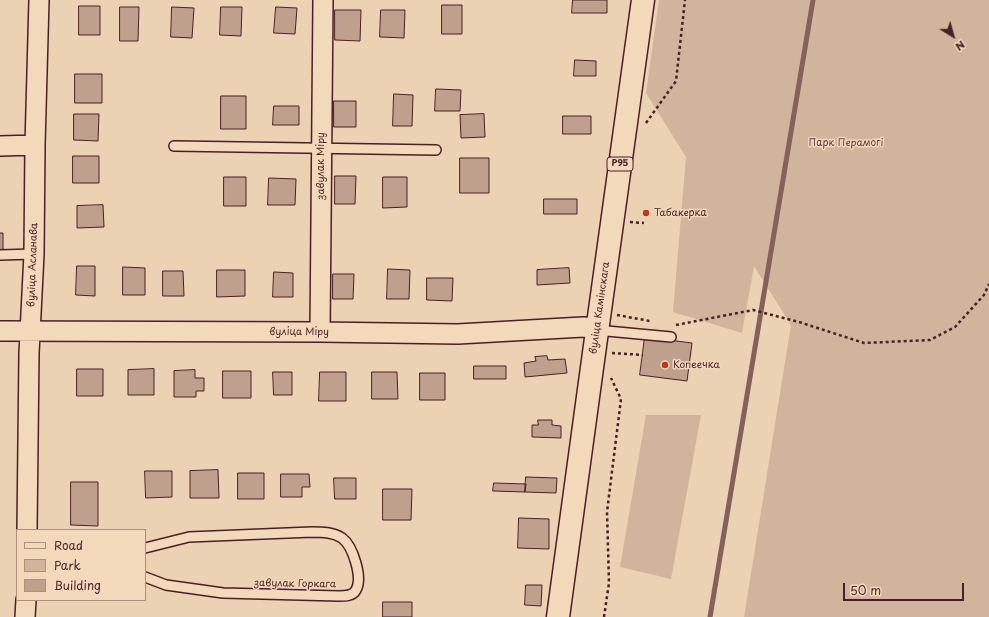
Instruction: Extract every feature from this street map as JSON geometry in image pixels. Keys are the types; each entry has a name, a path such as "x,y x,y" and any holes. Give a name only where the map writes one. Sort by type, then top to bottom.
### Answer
{"main road":[{"name":"вуліца Камінскага","path":"558,617 643,0"}],"street":[{"name":"вуліца Асланава","path":"27,529 30,331 34,254 39,0"},
{"name":"завулак Міру","path":"320,332 323,0"},
{"path":"0,146 35,145"},
{"name":"вуліца Міру","path":"0,331 458,334 583,327 597,328"},
{"path":"25,617 26,601"}],"lane":[{"path":"174,146 436,150"},
{"path":"0,255 34,254"},
{"path":"597,328 607,331 671,337"},
{"name":"завулак Горкага","path":"146,548 189,537 312,532 332,533 343,539 351,549 358,571 358,583 356,591 350,595 340,596 223,593 166,585 146,577"}],"path":[{"path":"644,126 676,80 685,0"},
{"path":"631,228 633,215"},
{"path":"675,326 753,310 799,322 864,343 930,340 955,326 984,295 989,284"},
{"path":"616,315 653,322"},
{"path":"606,353 643,355"},
{"path":"604,617 609,583 607,512 621,399 609,374"}],"green space":[{"name":"Парк Перамогі","path":"659,0 989,0 989,617 744,617 791,325 754,266 742,333 673,312 686,157 646,93"},
{"path":"646,415 701,415 671,579 620,567"}],"building":[{"path":"573,0 607,0 607,13 572,13"},
{"path":"442,5 462,5 462,34 442,34"},
{"path":"79,6 100,6 100,35 79,35"},
{"path":"120,7 139,7 138,41 120,41"},
{"path":"172,7 194,8 192,38 171,37"},
{"path":"221,7 242,7 241,36 220,35"},
{"path":"276,7 297,8 295,34 274,33"},
{"path":"335,10 361,10 360,41 335,40"},
{"path":"381,10 405,10 404,38 380,37"},
{"path":"575,60 596,61 596,76 574,76"},
{"path":"75,74 102,74 102,103 75,103"},
{"path":"436,89 461,90 460,111 435,111"},
{"path":"394,94 413,95 412,126 393,126"},
{"path":"221,96 246,96 246,129 221,129"},
{"path":"334,101 356,101 356,127 334,127"},
{"path":"274,106 299,106 299,125 273,125"},
{"path":"74,114 99,114 98,141 74,140"},
{"path":"484,114 485,137 461,138 460,115"},
{"path":"563,116 591,116 591,134 563,134"},
{"path":"73,156 99,156 99,183 73,183"},
{"path":"460,158 489,158 489,193 460,193"},
{"path":"335,176 356,176 355,204 335,204"},
{"path":"224,177 246,177 246,206 224,206"},
{"path":"383,177 407,177 407,207 383,208"},
{"path":"269,178 296,179 295,205 268,205"},
{"path":"544,199 577,199 577,214 544,214"},
{"path":"103,205 104,227 77,228 77,206"},
{"path":"0,233 3,233 3,250 0,250"},
{"path":"77,266 95,266 95,296 76,295"},
{"path":"123,267 145,268 145,295 123,295"},
{"path":"569,268 570,283 537,285 537,270"},
{"path":"388,269 410,270 409,299 387,299"},
{"path":"217,270 245,270 245,296 217,297"},
{"path":"163,271 183,271 184,296 163,296"},
{"path":"274,272 293,273 293,297 273,297"},
{"path":"333,274 354,274 353,299 333,299"},
{"path":"427,278 453,278 452,301 427,300"},
{"name":"Копеечка","path":"645,337 692,343 687,381 640,375"},
{"path":"547,356 548,360 565,359 567,373 525,377 524,363 536,361 535,357"},
{"path":"474,366 506,366 506,379 474,379"},
{"path":"77,369 103,369 103,396 77,396"},
{"path":"154,369 154,395 128,395 128,370"},
{"path":"195,370 195,378 204,378 204,391 196,391 196,397 174,397 174,371"},
{"path":"223,371 251,371 251,398 223,398"},
{"path":"273,372 292,372 292,395 274,395"},
{"path":"320,372 346,372 346,401 319,401"},
{"path":"372,372 397,372 398,399 372,399"},
{"path":"420,373 445,373 445,400 420,400"},
{"path":"538,420 552,420 552,425 561,426 561,438 532,437 532,425 538,425"},
{"path":"218,470 219,498 190,498 190,471"},
{"path":"145,471 172,471 172,497 146,498"},
{"path":"238,473 264,473 264,499 238,499"},
{"path":"281,474 309,474 310,487 302,487 302,497 281,497"},
{"path":"526,477 557,478 556,493 525,492"},
{"path":"334,478 356,478 356,499 335,499"},
{"path":"71,482 98,482 98,526 71,525"},
{"path":"494,483 526,484 525,492 493,491"},
{"path":"383,489 412,489 411,520 383,520"},
{"path":"519,518 549,519 549,549 518,548"},
{"path":"526,585 542,585 541,606 525,605"},
{"path":"383,602 412,602 412,617 383,617"}],"waterway":[{"path":"710,617 813,0"}],"place":[{"name":"Табакерка","path":"646,213"},
{"name":"Копеечка","path":"665,365"}]}
